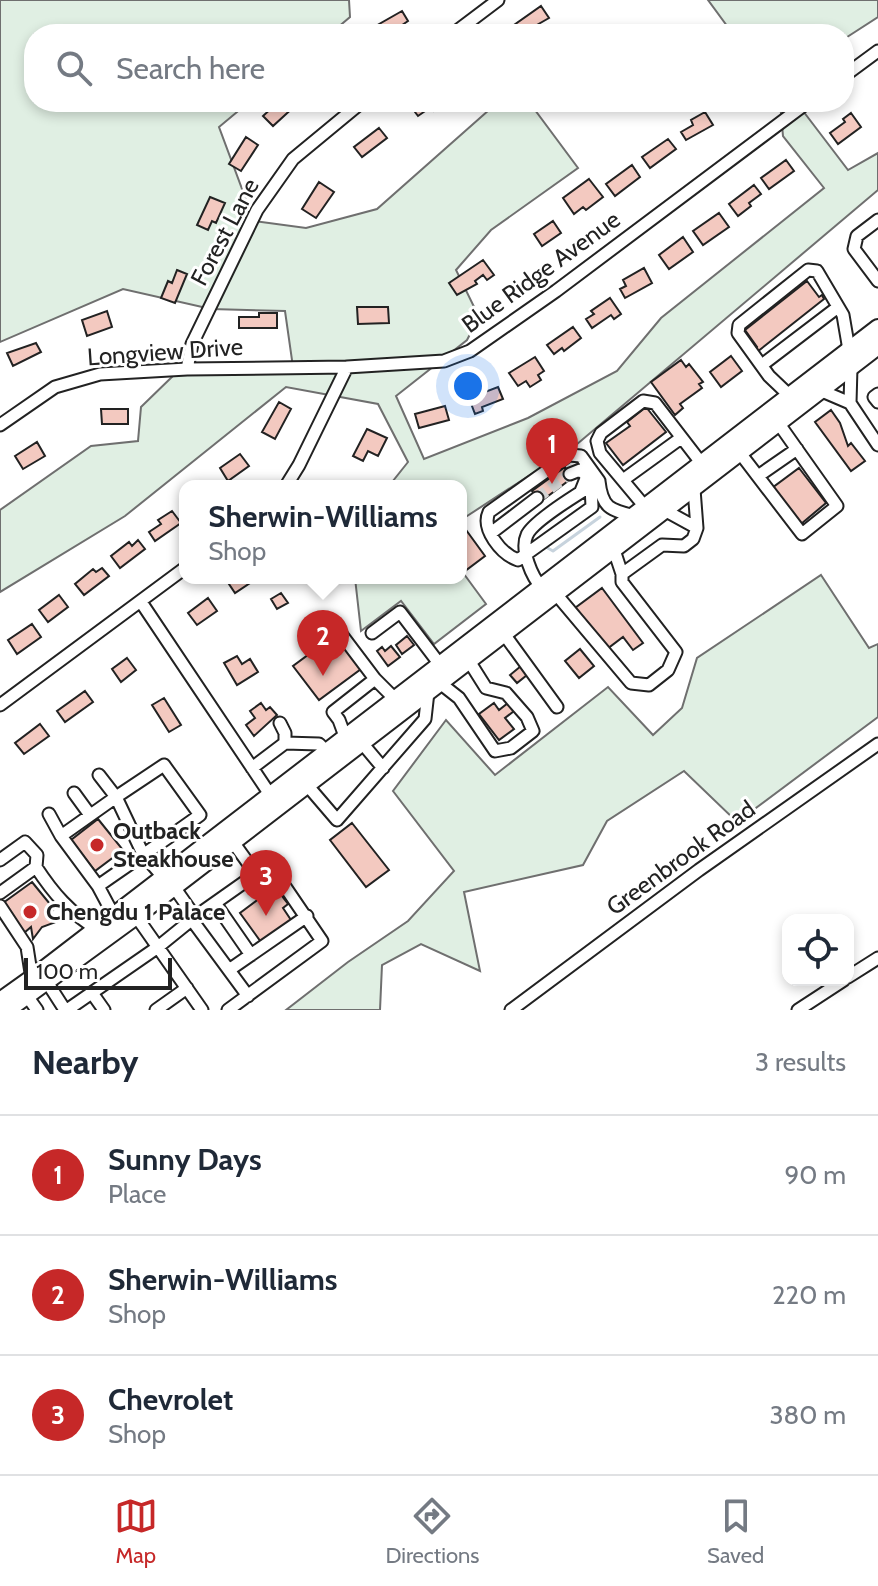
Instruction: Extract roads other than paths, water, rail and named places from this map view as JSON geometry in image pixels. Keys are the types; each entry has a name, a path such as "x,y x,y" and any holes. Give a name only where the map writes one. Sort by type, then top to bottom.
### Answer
{"highway":[{"path":"7,1010 32,1003 39,980 114,916 233,842 307,785 396,700 549,591 614,550 822,391 878,328"},
{"path":"0,1001 39,980 136,916 169,882 271,796 328,753 354,741 434,688 504,634 640,512 790,396 850,359 875,350"}],"street":[{"path":"466,24 498,0"},
{"path":"854,69 878,51"},
{"name":"Forest Lane","path":"187,369 192,344 257,210 293,159 350,112"},
{"name":"Blue Ridge Avenue","path":"347,367 444,361 470,351 556,291 795,112"},
{"path":"877,279 854,249 857,236 878,220"},
{"path":"790,396 738,333 739,325 808,270 817,271 847,326 850,403"},
{"path":"762,365 838,307"},
{"path":"290,480 347,367"},
{"name":"Longview Drive","path":"0,425 65,382 100,374 187,369 347,367"},
{"path":"822,391 850,403 876,436"},
{"path":"878,394 874,397 878,402"},
{"path":"640,512 623,480 600,453 597,441 601,433 643,401 655,403 702,464"},
{"path":"740,453 802,534 837,506 779,424"},
{"path":"623,480 681,438"},
{"path":"758,476 797,449"},
{"path":"570,474 580,470 587,476 590,486 592,507 527,556 518,560 506,556 487,525 486,516 569,455 581,456 590,486 608,508 640,512"},
{"path":"590,486 528,532 525,538 527,556 534,580 549,591 631,683 649,685 668,670 676,652 622,582 614,550"},
{"path":"622,574 662,545 684,546 693,539 697,528 694,489"},
{"path":"491,533 537,498"},
{"path":"666,511 697,528"},
{"path":"0,705 179,573"},
{"path":"141,602 271,796"},
{"path":"372,633 400,612 441,666"},
{"path":"338,630 375,679 396,700"},
{"path":"504,634 557,707"},
{"path":"307,785 337,820 425,719 434,688 459,698 495,751 511,748 533,731 527,717 506,693 486,688 469,661"},
{"path":"375,679 333,712 354,741 383,768"},
{"path":"280,723 285,733 285,743"},
{"path":"252,768 285,743 319,744 328,753"},
{"name":"Greenbrook Road","path":"511,1010 699,870 878,744"},
{"path":"61,836 164,765 200,815 98,886"},
{"path":"99,775 116,797 143,854 169,882 248,996"},
{"path":"74,793 90,815"},
{"path":"49,814 61,836 98,886 114,916"},
{"path":"0,860 25,842 37,855 36,867 53,893 76,917 97,929"},
{"path":"233,842 256,874"},
{"path":"0,893 36,867"},
{"path":"0,906 27,947 39,980 66,1010 256,874 275,872 322,941 228,1010"},
{"path":"215,903 251,955"},
{"path":"136,916 202,1010"},
{"path":"229,970 309,919"},
{"path":"854,974 878,958"},
{"path":"798,1010 835,986"},
{"path":"156,1010 187,988"},
{"path":"92,993 104,1010"}],"waterway":[{"path":"544,546 553,551 600,517"}],"tunnel":[{"path":"537,498 570,474"}],"place":[{"name":"Sunny Days","path":"552,484"},
{"name":"Sherwin-Williams","path":"323,676"},
{"name":"Outback Steakhouse","path":"97,845"},
{"name":"Chengdu 1 Palace","path":"30,912"},
{"name":"Chevrolet","path":"266,916"}]}
